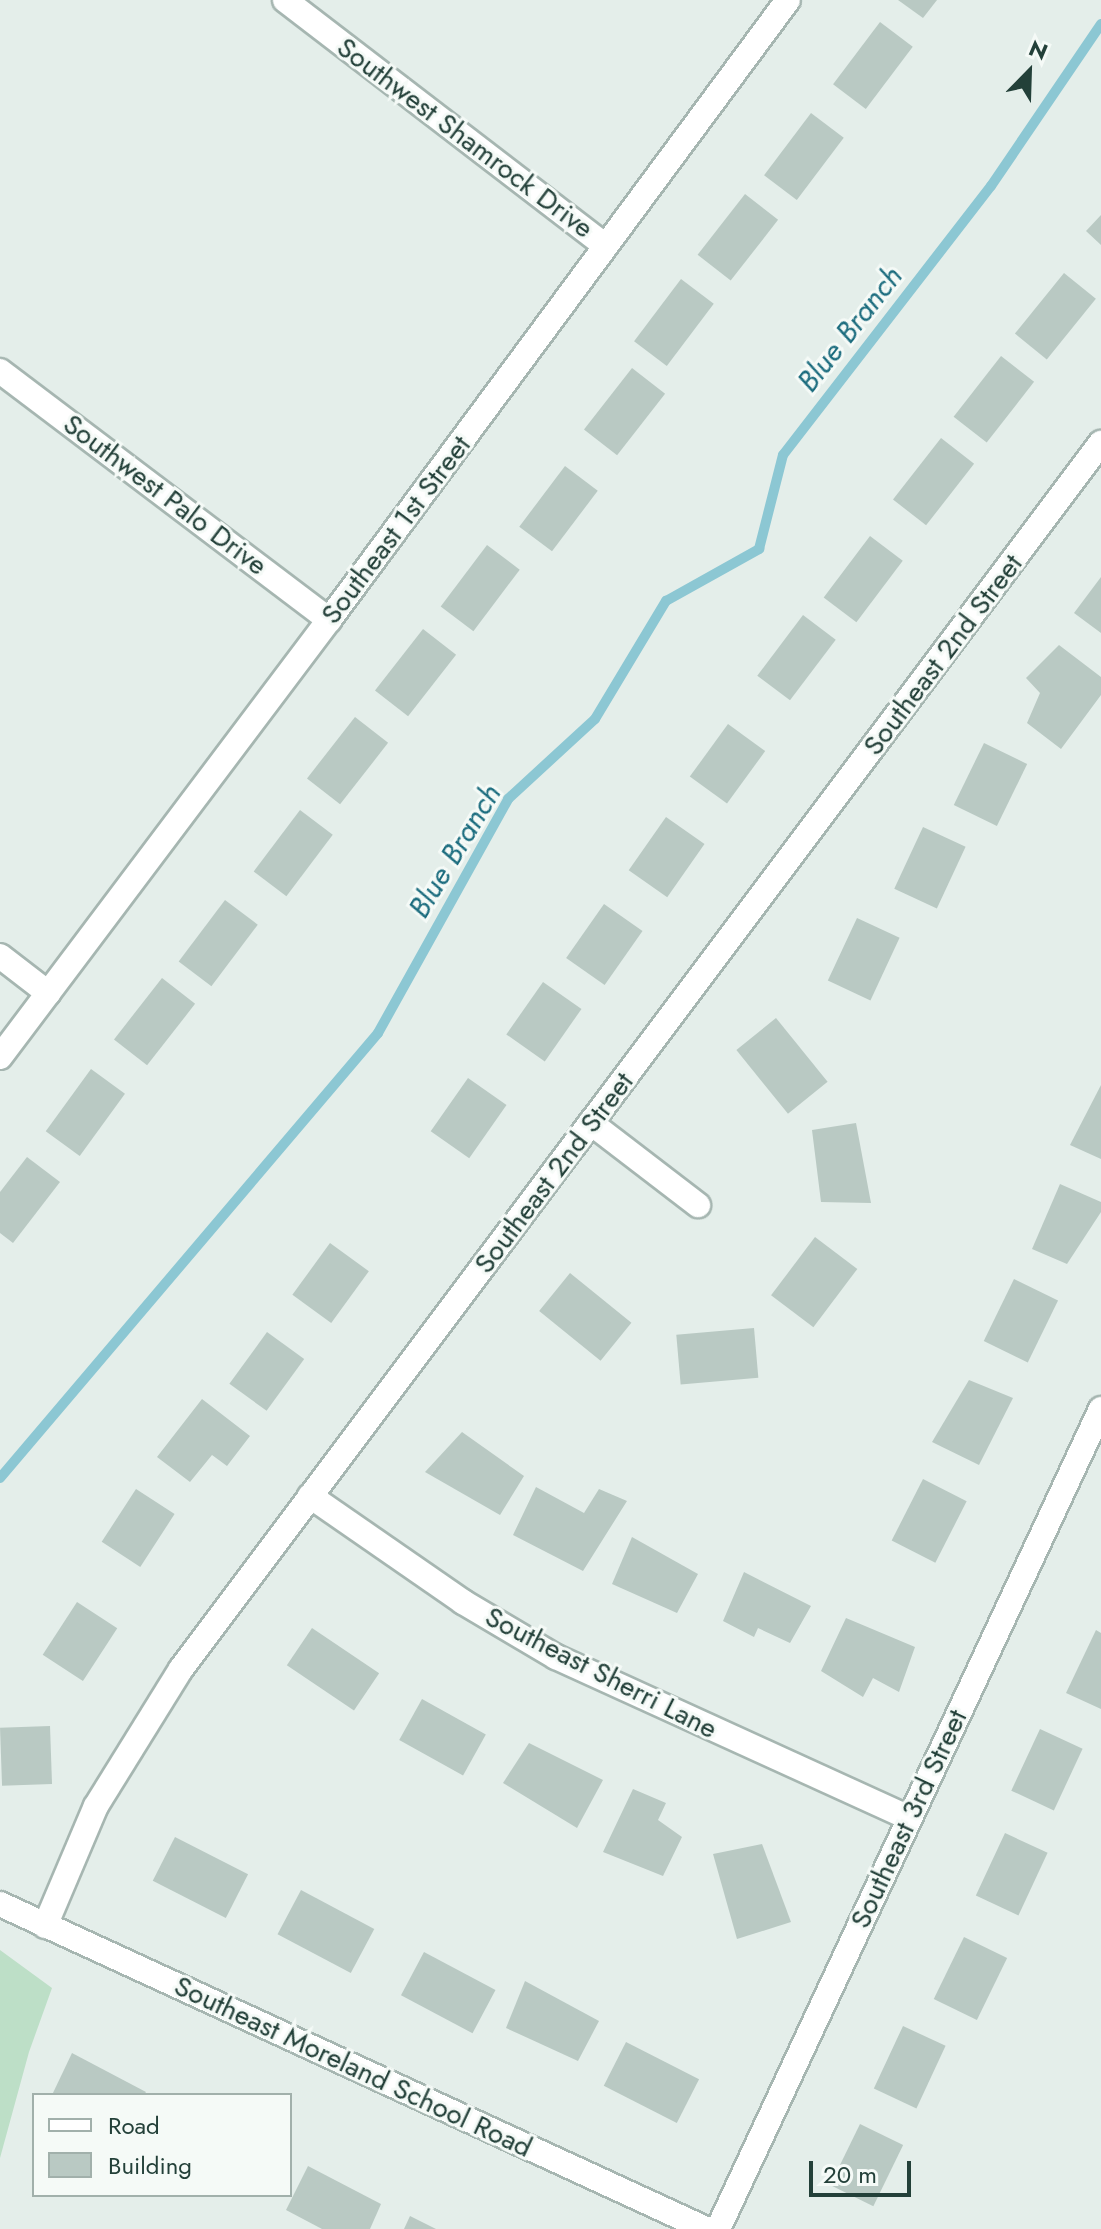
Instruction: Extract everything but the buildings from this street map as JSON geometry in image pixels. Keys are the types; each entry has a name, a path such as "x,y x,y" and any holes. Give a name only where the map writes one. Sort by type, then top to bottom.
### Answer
{"street":[{"name":"Southwest Shamrock Drive","path":"285,0 606,246"},
{"name":"Southeast 1st Street","path":"0,1057 329,620 788,0"},
{"name":"Southwest Palo Drive","path":"0,371 329,620"},
{"name":"Southeast 2nd Street","path":"45,1926 96,1806 181,1669 1101,443"},
{"path":"0,956 48,993"},
{"path":"591,1123 698,1205"},
{"name":"Southeast 3rd Street","path":"718,2229 1101,1409"},
{"name":"Southeast Sherri Lane","path":"310,1496 463,1602 556,1657 909,1818"},
{"name":"Southeast Moreland School Road","path":"0,1904 706,2229"}],"green space":[{"path":"0,1950 52,1988 29,2052 0,2158"}],"waterway":[{"name":"Blue Branch","path":"0,1478 378,1033 508,799 595,719 666,601 759,549 783,455 991,186 1101,24"}]}
